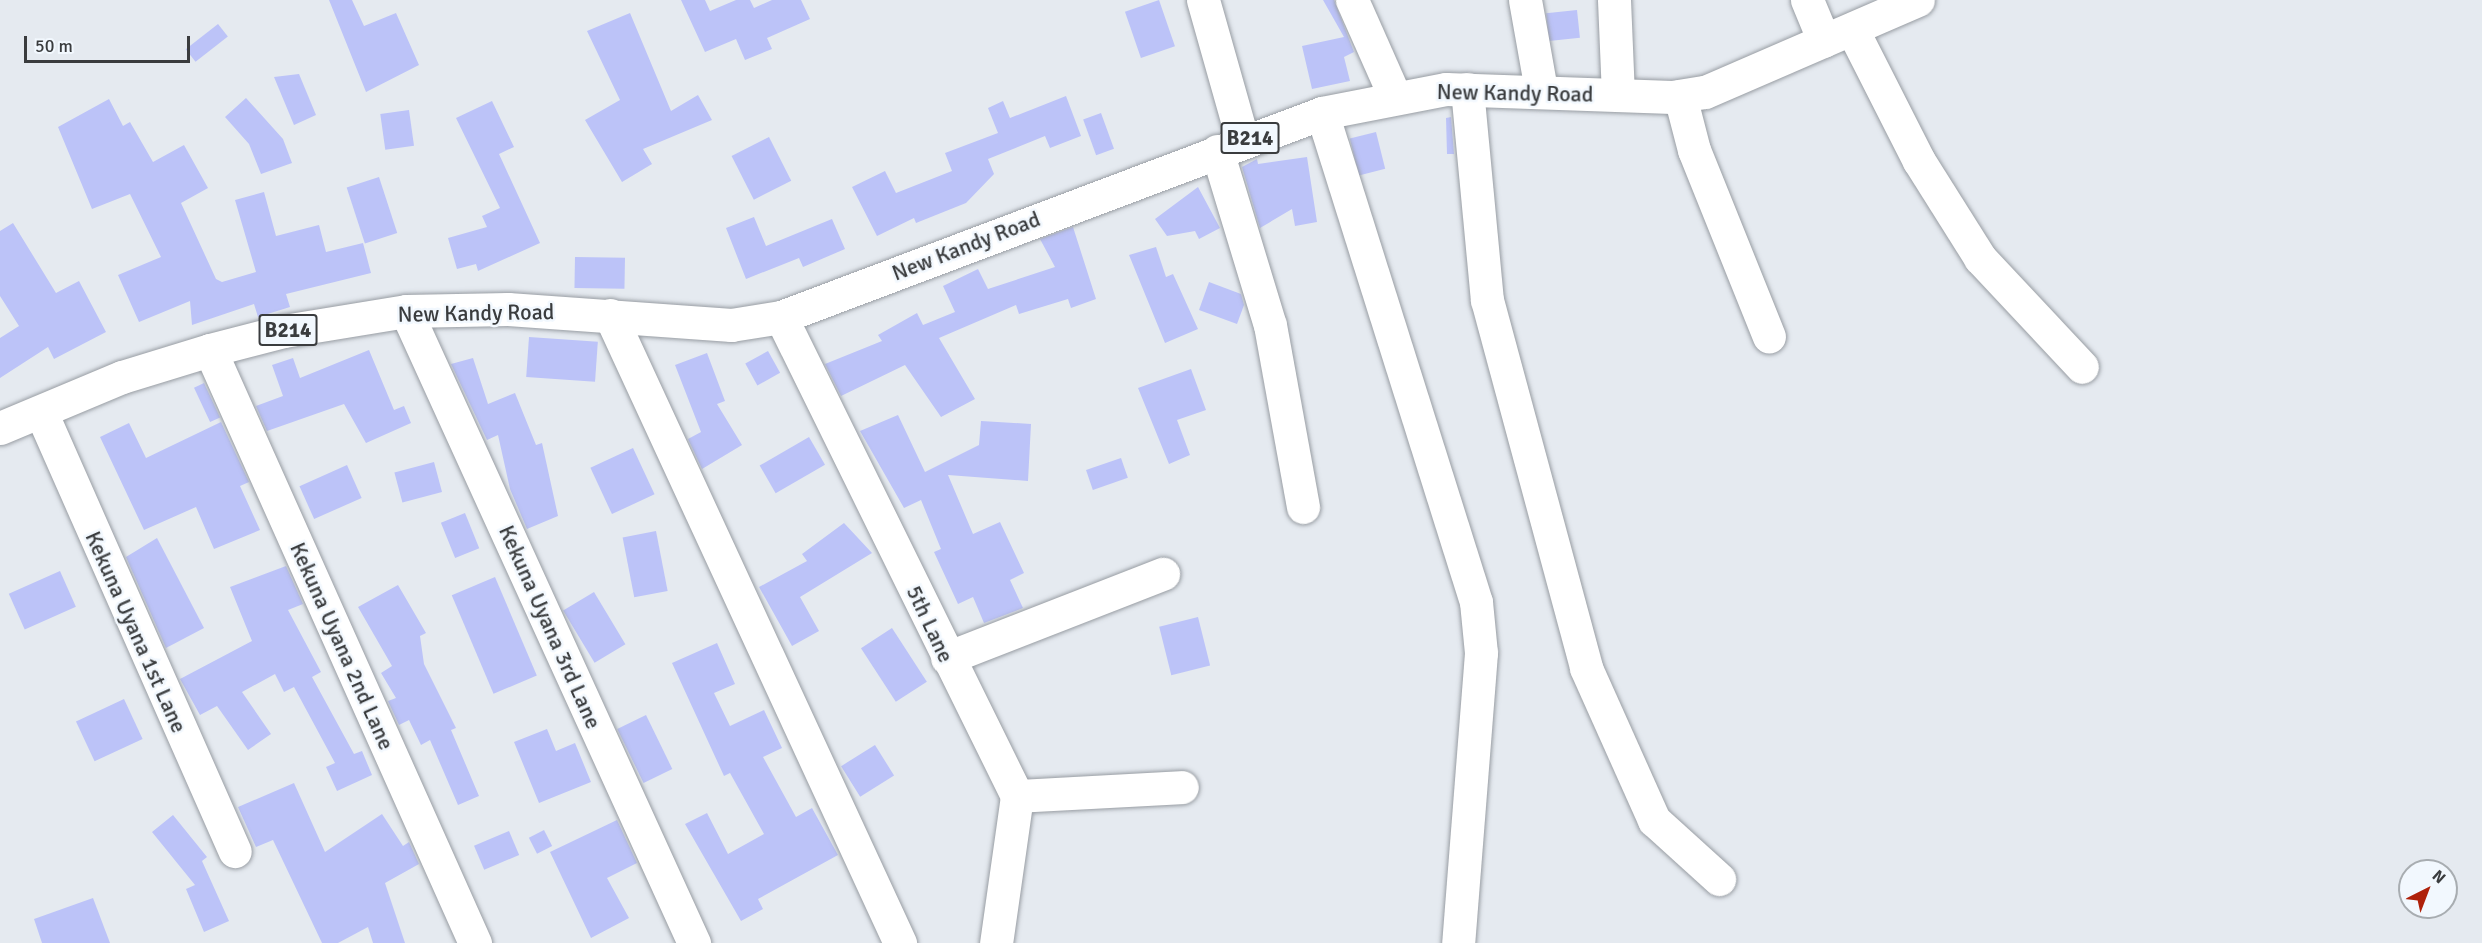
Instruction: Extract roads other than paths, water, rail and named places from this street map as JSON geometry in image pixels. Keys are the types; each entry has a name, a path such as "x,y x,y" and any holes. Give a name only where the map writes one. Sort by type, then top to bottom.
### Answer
{"street":[{"path":"1203,0 1230,146 1270,325 1302,507"},
{"path":"1352,0 1394,95"},
{"path":"1525,0 1541,90"},
{"path":"1614,0 1618,96"},
{"path":"1807,0 1838,35 1980,258 2082,367"},
{"name":"New Kandy Road","path":"0,428 122,377 210,350 284,331 406,311 610,315 731,325 781,317 1322,113 1394,95 1467,89 1541,90 1618,96 1680,96 1743,77 1918,0"},
{"path":"1467,89 1487,300 1586,668 1654,820 1719,879"},
{"path":"1680,96 1694,150 1769,337"},
{"path":"1322,113 1476,602 1481,653 1458,943"},
{"name":"Kekuna Uyana 3rd Lane","path":"406,311 694,943"},
{"path":"610,315 900,943"},
{"name":"5th Lane","path":"781,317 947,658 1017,796"},
{"name":"Kekuna Uyana 2nd Lane","path":"210,350 475,943"},
{"name":"Kekuna Uyana 1st Lane","path":"41,412 235,851"},
{"path":"947,658 1163,574"},
{"path":"996,943 1017,796 1182,787"}]}
